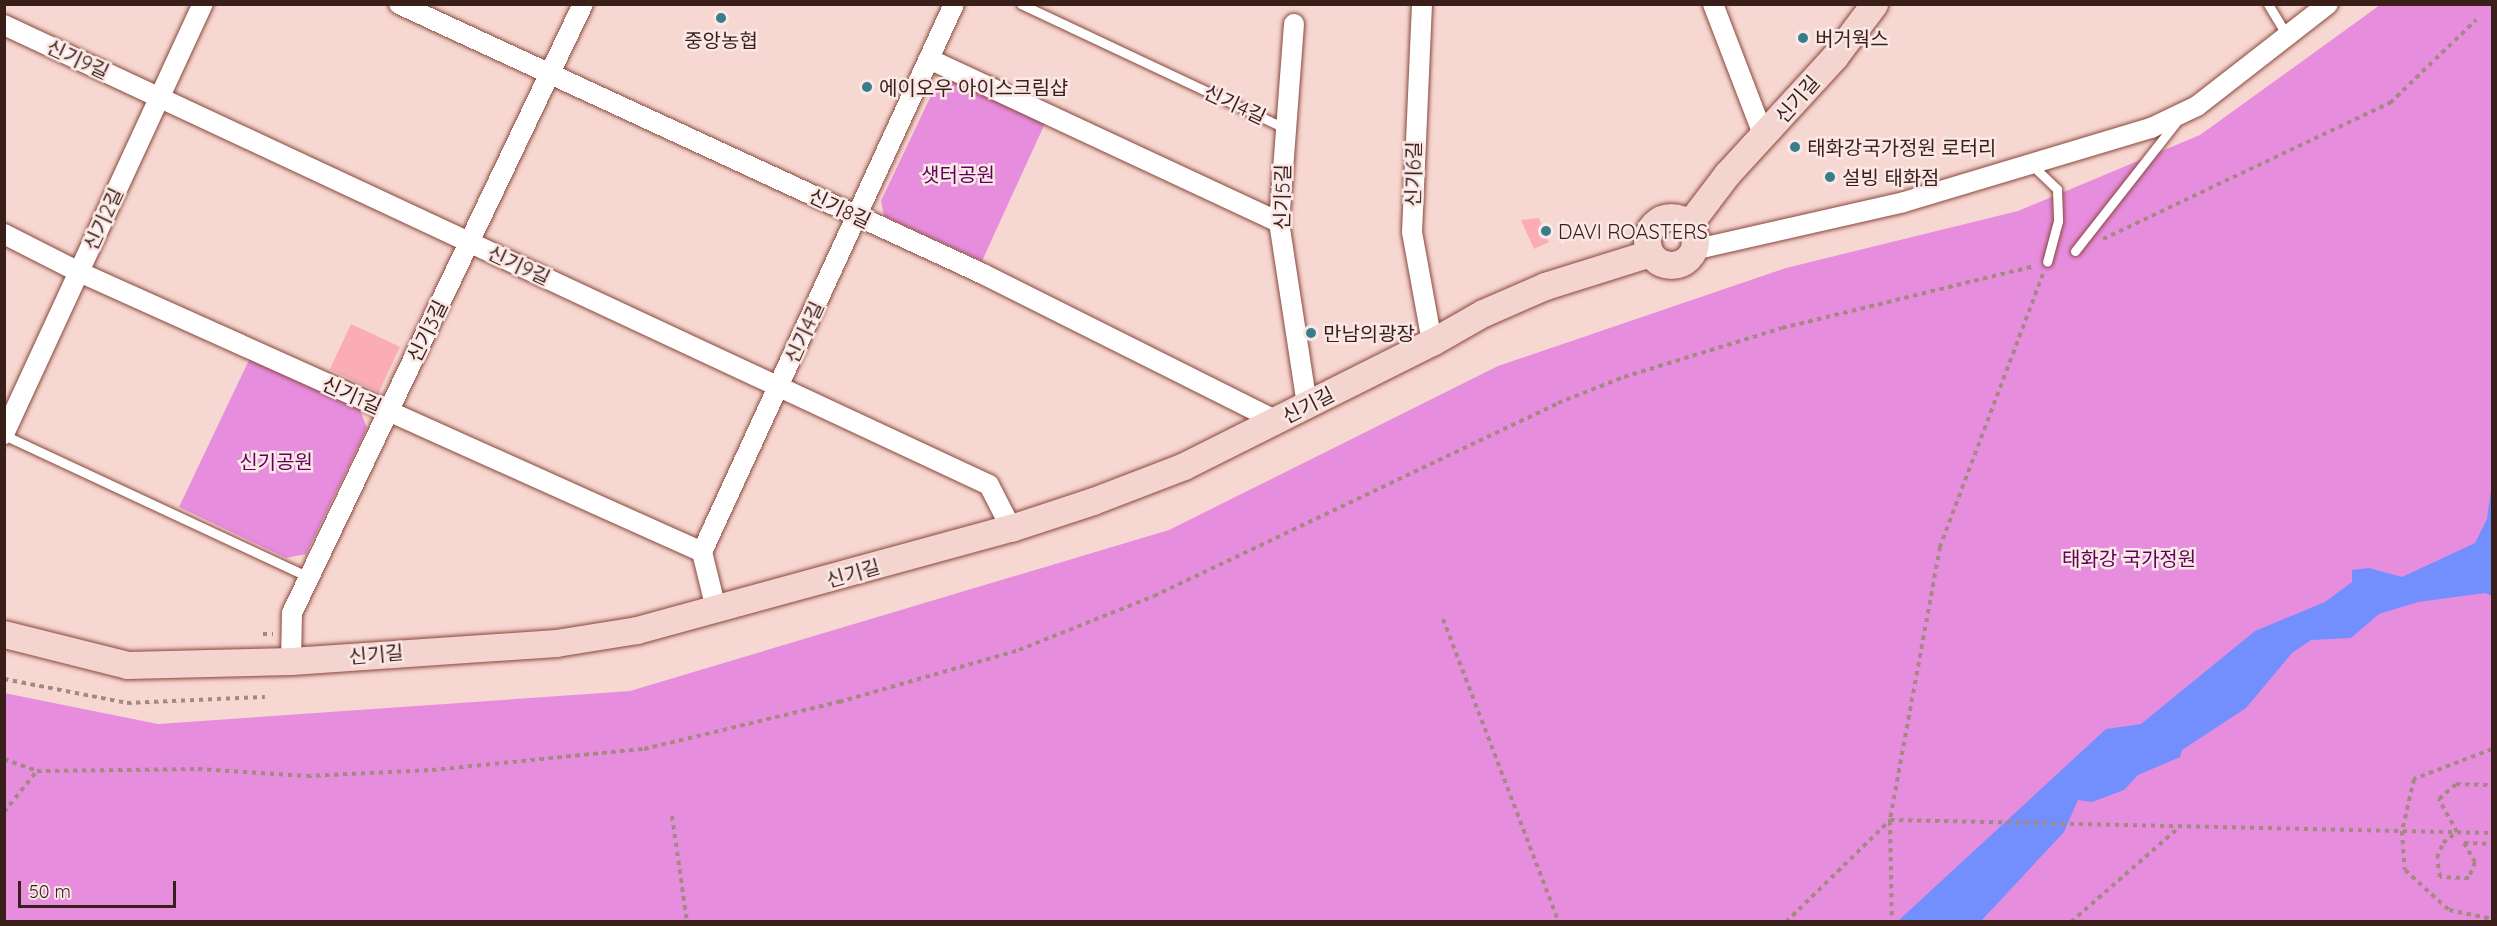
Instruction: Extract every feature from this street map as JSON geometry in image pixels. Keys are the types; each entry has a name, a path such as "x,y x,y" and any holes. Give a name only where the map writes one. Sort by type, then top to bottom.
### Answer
{"street":[{"name":"신기2길","path":"4,434 203,4"},
{"name":"신기8길","path":"399,4 858,216 1277,421"},
{"name":"신기3길","path":"291,661 292,613 308,577 583,4"},
{"name":"신기4길","path":"702,552 954,4"},
{"name":"신기6길","path":"1422,4 1412,232 1431,342"},
{"name":"신기길","path":"1713,4 1764,137"},
{"name":"신기길","path":"1691,237 1726,174 1764,137 1835,56 1874,4"},
{"path":"1691,237 1904,202 2032,165 2182,116 2288,37 2328,4"},
{"name":"신기5길","path":"1294,24 1279,222 1307,405"},
{"name":"신기9길","path":"4,25 989,485 1011,528"},
{"path":"929,59 1279,222"},
{"path":"1672,216 1691,237 1689,257 1673,265 1657,261 1650,253 1647,236 1656,221 1672,216"},
{"name":"신기1길","path":"4,234 79,272 702,552"},
{"name":"신기길","path":"4,633 127,665 291,661 556,643 637,630 1011,528 1184,466 1277,421 1483,313 1545,286 1650,253"},
{"path":"702,552 716,609"}],"lane":[{"name":"신기4길","path":"1022,4 1285,128"},
{"path":"2268,4 2288,37"},
{"path":"2075,251 2182,116"},
{"path":"2032,165 2057,189 2058,221 2047,262"},
{"path":"4,434 308,577"}],"path":[{"path":"2075,251 2390,103 2476,20"},
{"path":"4,759 37,771 198,769 307,777 368,774 644,749 718,733 902,685 1059,636 1154,596 1558,403 1624,377 1782,328 2047,262"},
{"path":"1892,921 1890,820 1940,547 2047,262"},
{"path":"1443,619 1559,921"},
{"path":"4,679 127,703 265,697"},
{"path":"2493,749 2414,779 2402,831 2405,870 2449,910 2493,919"},
{"path":"4,812 37,771"},
{"path":"2457,832 2439,799 2456,784 2493,785"},
{"path":"672,816 687,921"},
{"path":"1786,921 1890,820 2493,833"},
{"path":"2071,921 2176,830"},
{"path":"2457,832 2443,843 2437,858 2440,878 2469,878 2475,862 2464,843 2493,844"}],"green space":[{"name":"태화강 국가정원","path":"2380,5 2492,5 2492,921 5,921 4,693 158,724 630,691 1169,530 1498,366 1786,268 2018,211 2200,135"},
{"name":"샛터공원","path":"952,76 1047,119 982,261 884,216 881,201 937,83"},
{"name":"신기공원","path":"250,358 360,410 367,428 306,554 286,558 179,507"}],"water":[{"path":"2492,483 2492,596 2485,593 2418,602 2379,614 2351,638 2311,640 2292,653 2246,708 2182,750 2180,757 2138,775 2124,790 2092,802 2078,800 2064,832 1982,920 1898,921 2106,729 2141,724 2255,631 2325,602 2352,582 2352,570 2369,568 2402,577 2475,543 2487,519"}],"building":[{"name":"DAVI ROASTERS","path":"1539,218 1549,242 1534,249 1521,220"},
{"path":"351,324 400,347 379,392 330,369"}],"place":[{"name":"중앙농협","path":"721,18"},
{"name":"버거웍스","path":"1803,38"},
{"name":"에이오우 아이스크림샵","path":"867,87"},
{"name":"태화강국가정원 로터리","path":"1795,147"},
{"name":"설빙 태화점","path":"1830,177"},
{"name":"DAVI ROASTERS","path":"1546,231"},
{"name":"만남의광장","path":"1311,333"}]}
